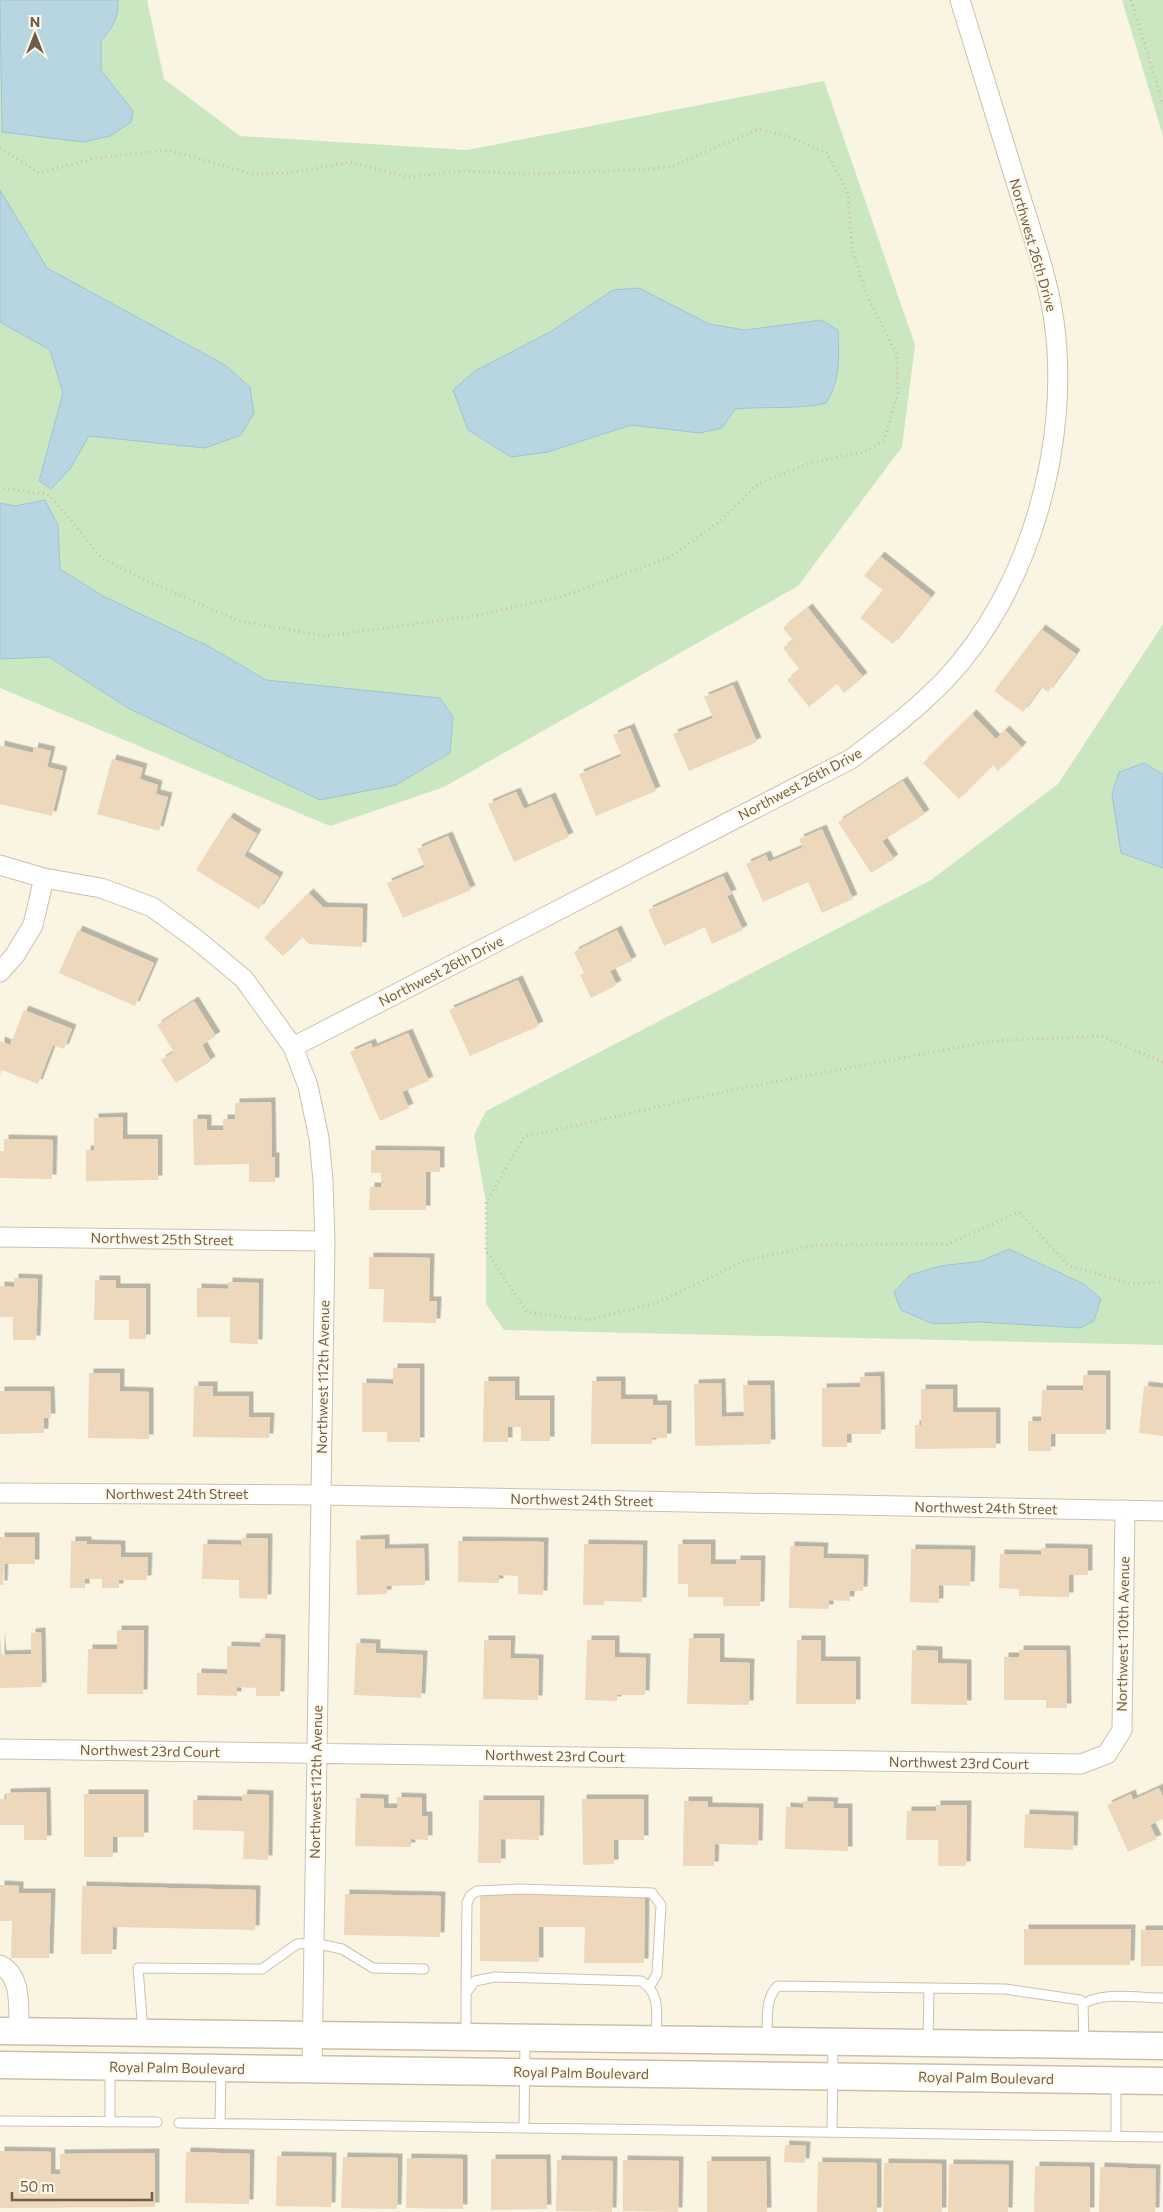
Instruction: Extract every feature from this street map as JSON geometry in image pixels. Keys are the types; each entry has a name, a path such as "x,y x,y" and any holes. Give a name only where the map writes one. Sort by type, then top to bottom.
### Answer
{"main road":[{"path":"10,2031 1163,2046"},
{"name":"Royal Palm Boulevard","path":"0,2065 1163,2081"}],"street":[{"name":"Northwest 26th Drive","path":"294,1047 851,759 902,720 946,679 988,623 1023,559 1047,483 1057,399 1054,321 1039,257 960,0"},
{"name":"Northwest 112th Avenue","path":"0,865 44,878 101,888 152,907 196,939 244,979 294,1047 308,1086 319,1138 324,1181 325,1241 312,2070"},
{"path":"0,972 15,955 33,925 44,878"},
{"name":"Northwest 25th Street","path":"0,1237 325,1241"},
{"name":"Northwest 24th Street","path":"0,1493 322,1495 1163,1511"},
{"name":"Northwest 110th Avenue","path":"1107,1754 1122,1730 1125,1510"},
{"name":"Northwest 23rd Court","path":"0,1749 1081,1764 1107,1754"},
{"path":"0,1965 9,1969 17,1986 10,2031"}],"lane":[{"path":"466,2037 467,1904 470,1896 477,1891 520,1889 652,1893 661,1905 657,1974 650,1986"},
{"path":"143,2033 138,1968 262,1969 297,1944 314,1943 342,1950 372,1968 424,1969"},
{"path":"466,1993 475,1981 495,1977 641,1981 650,1986 656,1996 656,2040"},
{"path":"767,2041 768,2005 772,1992 778,1986 1006,1989 1080,2000 1082,2004 1084,2045"},
{"path":"928,2043 929,1988"},
{"path":"1082,2004 1089,2000 1112,1997 1163,1998"},
{"path":"524,2128 525,2038"},
{"path":"832,2042 832,2133"},
{"path":"110,2067 110,2122"},
{"path":"220,2124 221,2068"},
{"path":"1116,2080 1116,2136"},
{"path":"0,2122 157,2122"},
{"path":"178,2123 1163,2137"}],"path":[{"path":"1131,0 1163,104"},
{"path":"0,148 39,173 95,158 169,150 253,174 288,173 350,162 408,177 464,171 528,174 671,167 759,129 782,135 828,153 848,194 852,249 866,293 897,355 898,393 884,440 864,452 811,463 759,483 718,523 670,557 564,596 479,615 326,636 239,621 147,581 102,558 60,507 46,494 0,488"},
{"path":"1163,1062 1101,1036 992,1041 737,1089 524,1136 486,1203 486,1251 527,1312 587,1320 657,1303 744,1262 815,1245 948,1244 1019,1212 1068,1265 1132,1284 1163,1282"}],"green space":[{"path":"0,0 147,0 164,79 240,136 467,150 824,81 915,345 902,447 798,586 444,787 330,826 0,688"},
{"path":"1122,0 1163,0 1163,136"},
{"path":"1163,624 1163,1345 504,1330 486,1304 486,1203 474,1135 486,1111 931,880 1058,784"}],"water":[{"path":"0,0 118,0 114,22 101,41 101,70 133,111 131,122 110,136 83,142 2,132"},
{"path":"0,190 47,268 225,365 250,387 254,413 241,435 205,448 89,436 70,469 51,489 39,481 63,393 50,350 0,322"},
{"path":"639,288 709,324 745,330 821,320 838,330 839,359 837,376 826,403 792,407 735,409 722,428 700,433 631,425 548,452 511,457 468,430 453,390 475,371 550,332 613,290"},
{"path":"45,500 58,525 60,569 103,596 210,647 266,680 440,698 453,717 450,753 396,785 320,800 128,708 49,657 0,659 0,503 15,506"},
{"path":"1144,763 1163,774 1163,868 1121,853 1112,794 1119,772"},
{"path":"1009,1249 1084,1284 1101,1299 1094,1321 1080,1328 979,1322 933,1324 901,1310 894,1292 910,1275 940,1266 981,1261"}],"building":[{"path":"880,556 931,597 893,644 860,618 883,590 864,576"},
{"path":"808,608 863,677 844,693 837,684 809,707 787,680 800,670 783,648 793,640 783,628"},
{"path":"1041,629 1076,654 1048,692 1041,687 1023,712 994,691"},
{"path":"733,685 757,742 689,771 673,734 713,718 704,697"},
{"path":"972,714 996,739 1005,730 1022,747 998,771 993,765 959,799 923,763"},
{"path":"630,728 656,791 596,816 579,774 622,756 613,735"},
{"path":"0,745 33,753 34,747 51,751 47,767 63,771 52,816 0,804"},
{"path":"112,759 143,768 140,779 158,785 156,794 168,797 159,831 97,814"},
{"path":"903,781 925,814 882,841 894,859 871,873 838,822"},
{"path":"516,792 524,809 551,797 569,837 514,862 488,804"},
{"path":"229,817 257,834 244,856 279,877 259,909 196,870"},
{"path":"822,829 853,899 822,913 808,882 763,902 746,864 766,855 769,862 803,847 799,839"},
{"path":"448,836 471,890 403,918 387,883 425,867 417,849"},
{"path":"723,876 732,894 727,896 743,930 712,944 705,927 664,946 648,910"},
{"path":"309,893 323,907 363,908 362,947 309,944 302,937 283,956 264,938"},
{"path":"78,930 154,963 135,1006 59,973"},
{"path":"617,930 632,961 610,971 617,985 591,998 580,975 584,973 574,952"},
{"path":"518,980 539,1026 470,1056 449,1010"},
{"path":"194,1001 216,1036 202,1045 211,1061 176,1083 161,1060 174,1052 157,1025"},
{"path":"24,1010 72,1029 64,1049 53,1045 38,1084 2,1070 0,1075 0,1041 10,1045"},
{"path":"408,1033 429,1081 402,1092 409,1108 380,1121 350,1052 371,1043 373,1048"},
{"path":"271,1102 272,1157 275,1157 275,1182 249,1182 249,1164 194,1165 193,1119 207,1119 207,1130 223,1130 223,1119 235,1119 235,1103"},
{"path":"123,1117 123,1139 158,1139 158,1180 86,1181 86,1150 94,1150 94,1118"},
{"path":"4,1139 53,1140 52,1179 0,1178 0,1151 4,1151"},
{"path":"371,1150 440,1151 440,1172 426,1172 426,1210 369,1210 370,1187 381,1187 381,1173 371,1173"},
{"path":"369,1257 430,1258 429,1301 437,1301 436,1323 383,1322 384,1289 369,1289"},
{"path":"14,1278 38,1279 36,1340 13,1340 13,1317 0,1317 0,1286 14,1287"},
{"path":"95,1280 116,1280 116,1288 146,1288 146,1339 129,1339 129,1320 94,1320"},
{"path":"228,1282 259,1283 258,1344 230,1343 230,1317 197,1317 197,1288 228,1289"},
{"path":"393,1368 420,1368 420,1442 387,1442 387,1432 362,1432 362,1383 393,1384"},
{"path":"89,1373 120,1373 120,1391 149,1392 149,1439 88,1438"},
{"path":"1083,1375 1106,1375 1106,1434 1051,1434 1051,1451 1028,1451 1028,1421 1041,1421 1042,1390 1083,1390"},
{"path":"880,1376 881,1434 847,1434 847,1447 822,1447 822,1388 860,1387 860,1377"},
{"path":"484,1381 515,1381 515,1400 550,1400 550,1441 521,1441 521,1427 508,1427 508,1442 483,1442"},
{"path":"592,1381 621,1381 621,1399 653,1399 653,1405 667,1405 667,1438 652,1438 652,1444 591,1444"},
{"path":"721,1383 722,1417 744,1416 743,1385 770,1385 771,1444 695,1446 694,1384"},
{"path":"194,1386 213,1386 213,1396 249,1396 249,1417 270,1417 269,1438 193,1437"},
{"path":"1144,1386 1163,1388 1163,1436 1139,1433"},
{"path":"921,1389 953,1389 953,1412 996,1412 996,1448 915,1449 915,1425 921,1425"},
{"path":"0,1391 50,1391 51,1418 44,1418 44,1433 0,1434"},
{"path":"0,1537 35,1537 35,1564 4,1564 3,1585 0,1585"},
{"path":"242,1538 268,1538 267,1599 239,1598 239,1580 202,1579 203,1544 241,1545"},
{"path":"385,1539 385,1549 424,1548 425,1585 387,1586 387,1594 357,1595 356,1540"},
{"path":"71,1541 87,1541 87,1544 121,1545 121,1557 148,1557 147,1580 119,1580 119,1588 102,1588 102,1579 85,1579 85,1588 70,1588"},
{"path":"458,1541 544,1542 543,1595 518,1594 518,1576 499,1575 499,1583 458,1582"},
{"path":"584,1544 643,1545 642,1602 604,1601 604,1605 583,1605"},
{"path":"678,1544 711,1544 711,1564 736,1564 736,1560 761,1560 760,1606 723,1606 723,1597 688,1597 688,1584 678,1584"},
{"path":"790,1546 824,1547 823,1558 864,1559 863,1591 850,1591 850,1601 829,1600 829,1609 789,1608"},
{"path":"1041,1548 1088,1549 1088,1575 1069,1575 1069,1597 1019,1596 1019,1589 999,1588 1000,1554 1041,1555"},
{"path":"911,1549 971,1550 970,1586 939,1585 939,1603 910,1602"},
{"path":"117,1630 144,1630 143,1694 87,1694 88,1649 117,1649"},
{"path":"41,1632 42,1687 0,1688 0,1637 2,1655 31,1654 31,1633"},
{"path":"261,1638 281,1639 280,1696 256,1696 256,1688 237,1687 237,1696 197,1695 197,1673 227,1674 227,1646 260,1647"},
{"path":"689,1638 720,1638 720,1662 750,1663 749,1705 687,1704"},
{"path":"484,1640 511,1640 510,1658 539,1659 538,1700 483,1699"},
{"path":"587,1640 615,1640 615,1657 646,1658 645,1695 617,1695 617,1701 585,1700"},
{"path":"797,1640 821,1640 821,1661 856,1661 856,1704 796,1704"},
{"path":"356,1643 376,1644 376,1653 423,1655 421,1698 354,1695"},
{"path":"912,1650 938,1651 938,1663 967,1664 967,1705 911,1704"},
{"path":"1019,1650 1066,1650 1067,1708 1046,1708 1046,1700 1004,1700 1004,1657 1019,1657"},
{"path":"1159,1788 1163,1797 1163,1819 1150,1825 1157,1839 1128,1852 1107,1805 1131,1794 1133,1800"},
{"path":"46,1792 47,1840 24,1840 24,1825 0,1825 0,1799 6,1799 6,1793"},
{"path":"84,1794 144,1794 144,1837 113,1837 113,1857 84,1857"},
{"path":"243,1794 269,1795 268,1860 243,1859 244,1831 193,1830 193,1800 242,1801"},
{"path":"397,1797 422,1798 422,1816 428,1816 428,1840 411,1839 411,1847 355,1846 356,1798 384,1799 384,1808 397,1808"},
{"path":"582,1799 644,1799 644,1840 614,1840 614,1864 583,1865"},
{"path":"479,1800 540,1800 539,1840 501,1839 501,1863 478,1863"},
{"path":"684,1801 708,1801 708,1807 759,1808 758,1845 715,1844 714,1866 683,1866"},
{"path":"803,1801 834,1802 833,1808 848,1808 848,1851 785,1849 786,1807 803,1808"},
{"path":"936,1805 967,1805 966,1866 938,1866 938,1840 906,1840 907,1811 936,1811"},
{"path":"1025,1814 1074,1816 1073,1850 1024,1848"},
{"path":"0,1885 19,1886 19,1893 51,1893 49,1958 11,1958 12,1921 0,1921"},
{"path":"82,1886 256,1890 255,1930 113,1927 112,1954 81,1954"},
{"path":"480,1893 645,1895 644,1963 584,1963 585,1927 539,1927 539,1962 480,1961"},
{"path":"345,1894 441,1896 440,1937 344,1935"},
{"path":"1024,1929 1131,1929 1130,1965 1024,1965"},
{"path":"1141,1930 1163,1930 1163,1966 1141,1966"},
{"path":"785,2145 806,2146 805,2163 784,2162"},
{"path":"0,2151 51,2152 51,2174 60,2174 60,2154 155,2153 155,2207 0,2208"},
{"path":"186,2152 250,2154 249,2204 185,2203"},
{"path":"277,2156 332,2157 331,2207 276,2206"},
{"path":"343,2157 398,2158 397,2209 341,2208"},
{"path":"407,2158 463,2159 463,2209 406,2208"},
{"path":"491,2159 546,2159 547,2209 491,2210"},
{"path":"557,2160 613,2161 612,2212 556,2211"},
{"path":"623,2160 679,2161 678,2212 623,2211"},
{"path":"707,2161 766,2161 767,2212 707,2212"},
{"path":"818,2162 877,2163 877,2212 817,2212"},
{"path":"884,2163 942,2164 942,2212 883,2212"},
{"path":"949,2164 1009,2165 1008,2212 948,2212"},
{"path":"1035,2166 1090,2167 1090,2212 1034,2212"},
{"path":"1100,2167 1156,2169 1155,2212 1099,2212"}]}
